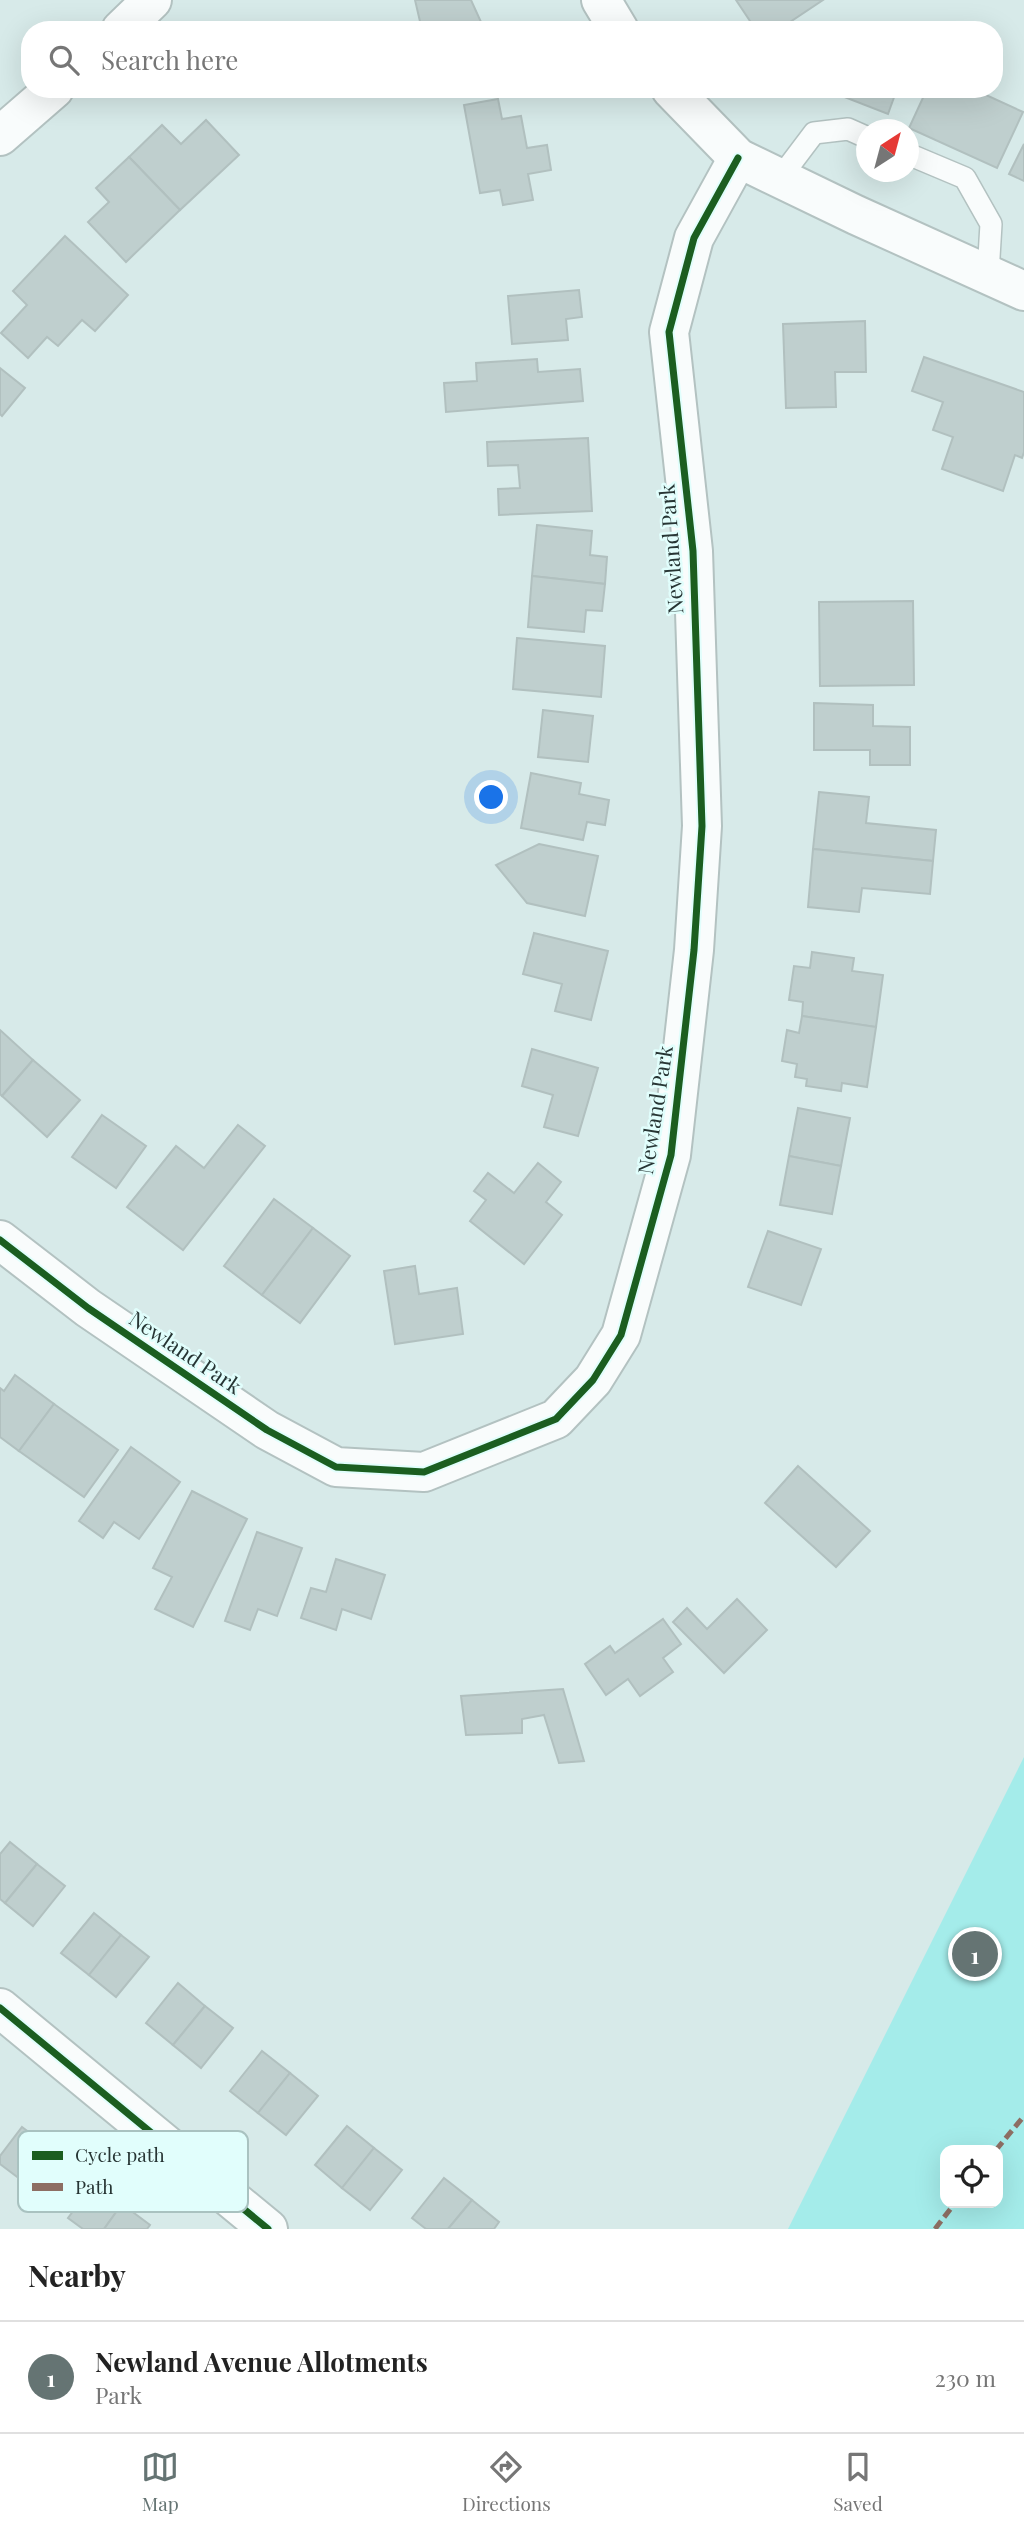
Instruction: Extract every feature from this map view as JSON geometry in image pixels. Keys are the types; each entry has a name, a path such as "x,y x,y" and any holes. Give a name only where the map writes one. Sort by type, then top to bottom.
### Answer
{"street":[{"path":"130,21 152,0"},
{"path":"601,0 614,21"},
{"path":"0,136 44,98"},
{"path":"680,98 738,158 1024,291"},
{"name":"Newland Park","path":"0,1240 88,1308 256,1423 336,1467 424,1472 556,1419 593,1380 621,1335 671,1155 694,950 702,826 693,551 669,332 694,238 738,158"},
{"path":"0,2008 149,2131"},
{"path":"247,2212 268,2229"}],"lane":[{"path":"780,178 814,133 848,129 856,133"},
{"path":"919,159 965,178 990,224 988,274"}],"shaded area":[{"path":"1024,1757 1024,2229 788,2229"}],"building":[{"path":"415,0 471,0 481,21 420,21"},
{"path":"736,0 823,0 792,21 750,21"},
{"path":"847,98 894,98 888,114"},
{"path":"923,98 993,98 1023,112 997,168 919,133 919,119 913,119"},
{"path":"498,99 502,119 521,116 527,148 547,145 551,170 528,174 533,200 503,205 500,190 480,193 464,105"},
{"path":"206,120 239,155 180,210 129,157 162,125 181,144"},
{"path":"1024,144 1024,181 1009,174"},
{"path":"129,157 180,210 126,262 88,222 109,202 96,188"},
{"path":"65,236 128,295 95,331 82,320 58,346 47,337 28,358 1,333 27,305 13,291"},
{"path":"579,290 582,317 566,319 568,340 512,344 508,296"},
{"path":"865,321 866,372 835,372 836,407 786,408 783,324"},
{"path":"924,357 1024,392 1024,452 1022,458 1015,455 1003,491 942,469 953,437 933,430 943,402 912,391"},
{"path":"537,359 538,372 580,369 583,401 446,412 444,383 477,381 476,363"},
{"path":"0,368 25,388 2,416 0,414"},
{"path":"588,438 592,511 499,515 498,489 520,488 518,465 488,466 487,442"},
{"path":"537,525 592,531 590,555 607,557 605,584 532,576"},
{"path":"532,576 605,584 602,611 586,610 584,632 528,627"},
{"path":"913,601 914,685 820,686 819,602"},
{"path":"517,638 605,646 601,697 513,689"},
{"path":"814,703 873,705 873,726 910,727 910,765 870,765 870,750 814,750"},
{"path":"543,710 593,716 588,762 538,757"},
{"path":"531,773 581,783 579,794 609,800 605,825 587,822 583,840 521,828"},
{"path":"819,792 869,797 866,823 936,830 933,861 813,849"},
{"path":"539,844 598,856 585,916 527,903 496,865"},
{"path":"813,849 933,861 930,894 862,888 859,912 808,907"},
{"path":"534,933 608,951 591,1020 555,1011 562,984 523,974"},
{"path":"812,952 854,958 852,971 883,975 876,1027 802,1016 803,1002 789,1000 794,966 810,968"},
{"path":"802,1016 876,1027 867,1087 842,1083 841,1091 806,1086 807,1079 795,1077 797,1064 782,1061 787,1030 799,1033"},
{"path":"0,1030 33,1060 2,1096 0,1094"},
{"path":"532,1049 598,1068 578,1136 544,1127 553,1095 522,1086"},
{"path":"33,1060 80,1100 47,1137 2,1096"},
{"path":"798,1108 850,1118 841,1166 789,1156"},
{"path":"102,1115 146,1146 116,1188 72,1157"},
{"path":"238,1125 265,1146 183,1250 127,1207 176,1146 204,1168"},
{"path":"789,1156 841,1166 832,1214 780,1205"},
{"path":"538,1163 561,1182 546,1202 562,1215 524,1264 470,1221 486,1200 474,1191 488,1173 514,1193"},
{"path":"274,1199 313,1228 262,1295 224,1266"},
{"path":"313,1228 350,1256 300,1323 262,1295"},
{"path":"768,1231 821,1249 801,1305 748,1287"},
{"path":"415,1266 419,1294 457,1288 463,1334 395,1344 384,1271"},
{"path":"15,1375 54,1404 19,1451 0,1437 0,1388 4,1391"},
{"path":"54,1404 118,1450 84,1497 19,1451"},
{"path":"131,1447 180,1482 139,1539 114,1522 103,1538 79,1521"},
{"path":"798,1466 870,1531 836,1567 765,1503"},
{"path":"192,1491 247,1519 193,1627 155,1609 172,1577 153,1568"},
{"path":"257,1532 302,1548 277,1616 258,1609 250,1630 225,1621"},
{"path":"336,1559 385,1575 371,1619 342,1609 336,1630 301,1618 311,1588 326,1592"},
{"path":"737,1599 767,1630 724,1673 673,1622 687,1608 707,1629"},
{"path":"663,1619 681,1644 663,1658 673,1672 640,1696 628,1679 606,1695 585,1664 610,1646 615,1653"},
{"path":"563,1689 584,1761 559,1763 544,1715 522,1719 522,1733 466,1735 461,1696"},
{"path":"10,1842 37,1864 5,1903 0,1899 0,1854"},
{"path":"37,1864 65,1886 33,1926 5,1903"},
{"path":"94,1913 121,1935 89,1975 61,1953"},
{"path":"121,1935 149,1957 116,1997 89,1975"},
{"path":"178,1983 205,2006 173,2045 146,2023"},
{"path":"205,2006 233,2028 201,2068 173,2045"},
{"path":"262,2051 290,2073 258,2113 230,2091"},
{"path":"290,2073 318,2096 286,2135 258,2113"},
{"path":"347,2126 374,2148 342,2188 315,2165"},
{"path":"18,2132 18,2178 0,2164 0,2156"},
{"path":"374,2148 402,2170 370,2210 342,2188"},
{"path":"444,2178 472,2200 448,2229 426,2229 412,2218"},
{"path":"472,2200 499,2222 494,2229 448,2229"},
{"path":"72,2212 116,2212 104,2229 83,2229 68,2218"},
{"path":"116,2212 133,2212 150,2225 147,2229 104,2229"}],"marked path":[{"path":"1000,2145 1024,2116"},
{"path":"935,2229 951,2208"}],"cycle path":[{"path":"0,1240 88,1308 267,1430 336,1467 424,1472 556,1419 593,1380 621,1335 671,1155 694,950 702,826 693,551 669,332 694,238 738,158"},
{"path":"0,2008 149,2131"},
{"path":"247,2212 268,2229"}],"place":[{"name":"Newland Avenue Allotments","path":"975,1954"}]}
